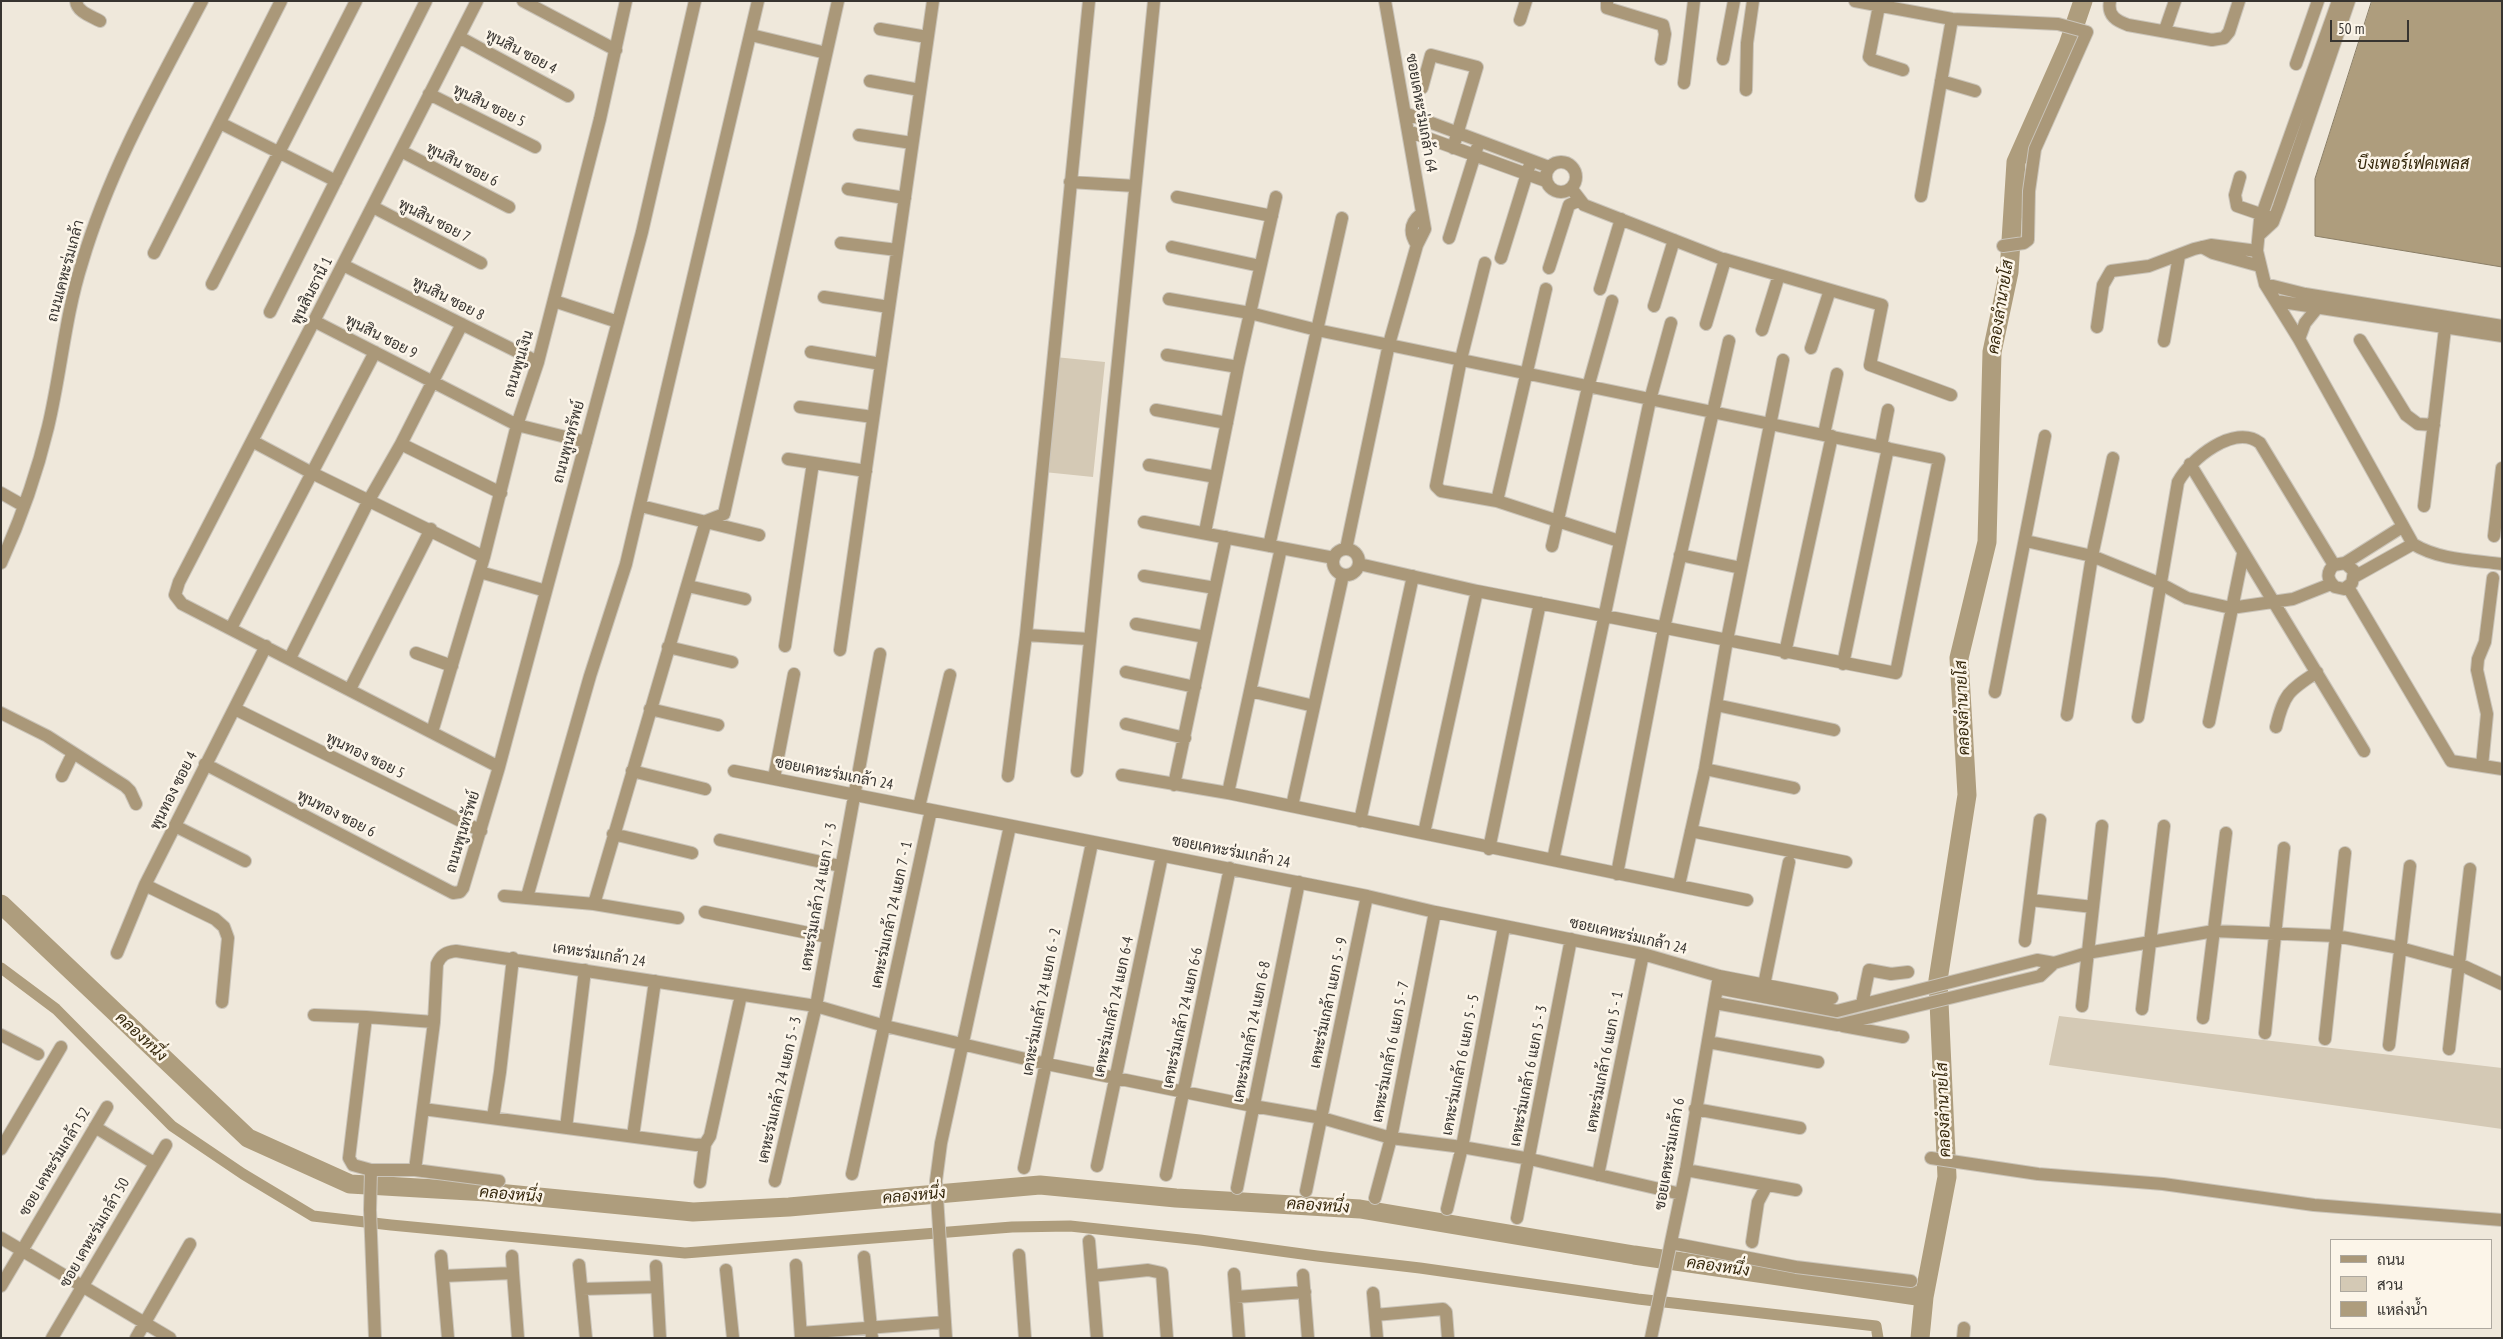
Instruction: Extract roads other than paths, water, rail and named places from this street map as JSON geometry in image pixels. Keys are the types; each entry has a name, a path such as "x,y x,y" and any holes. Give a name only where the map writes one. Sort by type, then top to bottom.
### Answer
{"street":[{"path":"76,1 77,7 81,11 100,21"},
{"path":"154,253 281,1"},
{"path":"212,284 356,1"},
{"path":"270,312 426,1"},
{"name":"พูนสินธานี 1","path":"231,628 182,604 175,596 179,582 477,1"},
{"path":"523,1 616,50"},
{"name":"ถนนพูนเงิน","path":"432,732 480,572 517,425 538,362 616,50 626,1"},
{"name":"ถนนพูนทรัพย์","path":"458,891 481,831 500,767 642,232 695,1"},
{"path":"527,897 590,676 626,564 641,506 758,1"},
{"path":"706,521 724,514 838,1"},
{"path":"840,650 932,1"},
{"path":"1008,776 1026,635 1089,1"},
{"path":"1077,771 1154,1"},
{"name":"ซอยเคหะร่มเกล้า 64","path":"1385,1 1425,229 1417,245"},
{"path":"1520,20 1526,1"},
{"path":"1607,1 1607,8 1663,25 1665,34 1661,59"},
{"path":"1684,83 1694,1"},
{"path":"1723,59 1734,1"},
{"path":"1746,90 1747,43 1753,1"},
{"path":"1855,1 1879,6 1899,5 1952,19 2058,24 2085,31 2087,34 2034,149 2029,191 2028,240 2024,244 2004,245"},
{"path":"2110,1 2109,7 2116,20 2128,25 2166,30 2212,40 2224,38 2229,32 2239,1"},
{"path":"2166,30 2175,1"},
{"path":"2296,64 2318,1"},
{"path":"2316,82 2338,1"},
{"path":"2350,1 2316,82 2268,217 2259,235 2257,251 2260,266 2265,284 2298,339 2402,527 2414,544 2428,553 2440,556 2502,564"},
{"name":"ถนนเคหะร่มเกล้า","path":"1,563 24,506 48,426 73,298 90,236 116,171 200,2"},
{"path":"1879,6 1869,57 1872,60 1903,70"},
{"path":"1921,196 1952,19"},
{"path":"880,29 927,37"},
{"path":"751,35 826,52"},
{"name":"พูนสิน ซอย 4","path":"459,38 568,96"},
{"path":"1422,88 1431,55 1477,67 1454,148"},
{"path":"870,81 920,90"},
{"path":"1941,81 1975,91"},
{"name":"พูนสิน ซอย 5","path":"429,94 536,147"},
{"path":"1405,113 1549,167"},
{"path":"220,122 336,181"},
{"path":"1408,132 1546,181 1555,191 1565,191 1571,188 1576,176 1572,166 1563,161 1549,167 1546,181"},
{"path":"859,136 912,144"},
{"path":"1449,238 1479,141"},
{"name":"พูนสิน ซอย 6","path":"401,151 509,207"},
{"path":"1501,258 1531,160"},
{"path":"2240,177 2235,195 2237,206 2268,217"},
{"path":"1070,182 1135,186"},
{"path":"1571,188 1584,205 1724,259 1882,304 1870,365 1951,395"},
{"path":"848,189 904,198"},
{"path":"1177,197 1272,216"},
{"path":"1205,532 1238,367 1276,197"},
{"path":"1549,268 1569,205 1580,200"},
{"name":"พูนสิน ซอย 7","path":"372,207 481,263"},
{"path":"1346,549 1389,344 1417,245 1412,237 1411,229 1413,221 1421,214"},
{"path":"1228,793 1250,691 1275,547 1317,330 1342,218"},
{"path":"1600,289 1621,219"},
{"path":"1654,306 1674,240"},
{"path":"841,243 897,250"},
{"path":"2097,327 2103,285 2111,271 2149,266 2202,247 2218,245 2257,251"},
{"path":"1172,247 1260,266"},
{"path":"2202,247 2219,255 2260,266"},
{"path":"2164,341 2179,256"},
{"path":"1706,324 1724,259"},
{"path":"1485,264 1461,359 1436,486 1441,491 1497,501 1620,541"},
{"name":"พูนสิน ซอย 8","path":"343,265 538,362"},
{"path":"1762,330 1779,275"},
{"path":"2265,284 2305,294 2446,322 2502,336"},
{"path":"1497,501 1546,289"},
{"path":"1811,348 1830,290"},
{"path":"824,297 889,307"},
{"path":"1169,299 1250,313 1317,330 1525,374 1938,458 1939,461 1898,671 1843,664 1785,653 1477,591 1359,564"},
{"path":"554,301 618,322"},
{"path":"1552,546 1588,387 1612,301"},
{"path":"2276,301 2446,322 2502,326"},
{"path":"2298,339 2305,323 2318,307"},
{"name":"พูนสิน ซอย 9","path":"314,322 517,425 586,442"},
{"path":"2424,506 2446,322"},
{"path":"1553,860 1650,400 1671,323"},
{"path":"290,658 369,500 401,444 462,324"},
{"path":"2360,340 2406,414 2418,424 2434,425"},
{"path":"1617,874 1664,628 1729,341"},
{"path":"375,352 231,628 500,767"},
{"path":"811,352 881,364"},
{"path":"1167,356 1238,367"},
{"path":"1679,885 1705,769 1727,640 1783,360"},
{"path":"1785,653 1828,435 1837,374"},
{"path":"800,407 873,417"},
{"path":"1156,410 1227,423"},
{"path":"1843,664 1884,447 1888,410"},
{"path":"1995,692 2045,436"},
{"path":"2138,717 2159,583 2178,482 2190,464 2233,436 2253,437 2260,443 2340,564 2350,566 2351,582 2450,761 2502,769"},
{"path":"252,441 312,473 431,529 484,557"},
{"path":"401,444 501,493"},
{"path":"2066,715 2092,556 2113,458"},
{"path":"788,459 866,471"},
{"path":"785,646 813,463"},
{"path":"2190,464 2364,751"},
{"path":"1149,465 1216,476"},
{"path":"2494,536 2502,468"},
{"path":"1,492 24,506"},
{"path":"641,506 759,536"},
{"path":"594,904 706,521"},
{"path":"1144,522 1205,532 1334,558"},
{"path":"2402,527 2340,564 2328,574 2331,584 2339,589 2414,544"},
{"path":"350,689 431,529"},
{"path":"1174,785 1226,537"},
{"path":"2026,541 2092,556 2159,583 2187,598 2231,608 2273,603 2310,594 2331,584"},
{"path":"1346,549 1356,554 1359,564 1353,573 1343,575 1334,568 1334,558 1336,553 1346,549"},
{"path":"2209,722 2243,554"},
{"path":"1680,555 1741,568"},
{"path":"480,572 546,591"},
{"path":"1292,806 1343,575"},
{"path":"1144,576 1215,588"},
{"path":"1360,821 1412,576"},
{"path":"2482,766 2487,714 2477,670 2485,642 2493,578"},
{"path":"688,586 746,599"},
{"path":"1424,834 1477,591"},
{"path":"1489,849 1540,603"},
{"path":"1136,624 1205,637"},
{"path":"1026,635 1089,639"},
{"name":"พูนทอง ซอย 4","path":"117,954 145,885 266,646"},
{"path":"668,647 732,662"},
{"path":"416,654 452,666"},
{"name":"เคหะร่มเกล้า 24 แยก 7 - 3","path":"816,1006 880,654"},
{"path":"1126,672 1195,687"},
{"path":"2276,727 2282,704 2288,694 2317,672"},
{"path":"774,778 794,674"},
{"name":"เคหะร่มเกล้า 24 แยก 7 - 1","path":"852,1174 886,1026 950,675"},
{"path":"1250,691 1314,706"},
{"path":"1716,705 1834,730"},
{"path":"650,709 718,725"},
{"name":"พูนทอง ซอย 5","path":"235,710 481,831"},
{"path":"1,712 73,753 125,786 130,791 136,804"},
{"path":"1126,724 1185,738"},
{"path":"62,776 73,753"},
{"name":"พูนทอง ซอย 6","path":"206,764 458,891"},
{"path":"1705,769 1794,788"},
{"path":"632,771 705,789"},
{"name":"ซอยเคหะร่มเกล้า 24","path":"734,771 854,793 1092,843 1230,868 1643,954 1718,982"},
{"path":"1122,775 1228,793 1489,849 1553,860 1747,900"},
{"path":"2025,941 2040,820"},
{"path":"174,826 245,861"},
{"path":"946,1338 936,1181 941,1143 1010,826"},
{"path":"2082,1006 2102,826"},
{"path":"2142,1009 2164,826"},
{"path":"1691,830 1846,862"},
{"path":"2203,1018 2226,833"},
{"path":"613,834 692,852"},
{"path":"720,840 840,866"},
{"name":"เคหะร่มเกล้า 24 แยก 6 - 2","path":"1024,1168 1092,843"},
{"path":"2265,1033 2284,848"},
{"path":"2325,1039 2345,853"},
{"name":"เคหะร่มเกล้า 24 แยก 6-4","path":"1097,1166 1162,856"},
{"path":"1764,985 1789,862"},
{"path":"2389,1045 2410,866"},
{"name":"เคหะร่มเกล้า 24 แยก 6-6","path":"1166,1175 1230,868"},
{"path":"2449,1049 2470,869"},
{"name":"เคหะร่มเกล้า 24 แยก 6-8","path":"1237,1188 1299,882"},
{"path":"145,885 215,919 224,928 228,938 222,1002"},
{"path":"504,896 594,904 678,918"},
{"name":"เคหะร่มเกล้า แยก 5 - 9","path":"1306,1191 1367,896"},
{"path":"2031,900 2092,906"},
{"path":"705,912 828,937"},
{"name":"เคหะร่มเกล้า 6 แยก 5 - 7","path":"1375,1198 1391,1138 1435,912"},
{"name":"เคหะร่มเกล้า 6 แยก 5 - 5","path":"1447,1209 1462,1147 1504,926"},
{"path":"1838,1025 2040,976 2054,963 2087,953 2214,931 2336,936 2400,948 2459,964 2502,984"},
{"name":"เคหะร่มเกล้า 6 แยก 5 - 3","path":"1517,1218 1572,939"},
{"name":"เคหะร่มเกล้า 24","path":"416,1170 434,1022 437,964 440,957 447,952 456,951 513,958 816,1006 886,1026 1046,1064 1322,1118 1391,1138 1462,1147 1530,1159 1681,1194"},
{"name":"เคหะร่มเกล้า 6 แยก 5 - 1","path":"1598,1175 1643,954"},
{"path":"492,1118 500,1072 513,958"},
{"path":"1718,982 1837,1011 2037,960 2054,963"},
{"path":"566,1128 585,970"},
{"path":"1854,1021 1856,1006 1869,970 1891,974 1908,972"},
{"path":"633,1136 655,981"},
{"path":"1718,982 1764,985 1832,998"},
{"name":"ซอยเคหะร่มเกล้า 6","path":"1651,1338 1686,1170 1718,982"},
{"path":"700,1182 705,1144 710,1136 741,995"},
{"path":"1714,1003 1903,1037"},
{"name":"เคหะร่มเกล้า 24 แยก 5 - 3","path":"775,1181 816,1006"},
{"path":"314,1015 434,1022"},
{"path":"366,1017 349,1158 353,1165 371,1170 416,1170 499,1181"},
{"path":"1,1035 38,1054"},
{"path":"1708,1042 1818,1062"},
{"path":"1,1149 61,1047"},
{"name":"ซอย เคหะร่มเกล้า 52","path":"1,1286 107,1107"},
{"path":"423,1109 696,1145 705,1144"},
{"path":"1695,1109 1800,1128"},
{"path":"95,1127 154,1163"},
{"name":"ซอย เคหะร่มเกล้า 50","path":"52,1338 166,1145"},
{"path":"1931,1158 2038,1174 2163,1184 2314,1205 2502,1220"},
{"path":"371,1170 375,1338"},
{"path":"1686,1170 1796,1190"},
{"path":"1752,1242 1758,1202 1767,1185"},
{"path":"1,1238 170,1338"},
{"path":"1089,1241 1097,1338"},
{"path":"136,1338 190,1244"},
{"path":"1670,1247 1796,1267 1911,1281"},
{"path":"1018,1255 1025,1338"},
{"path":"441,1256 448,1338"},
{"path":"512,1256 518,1338"},
{"path":"864,1258 871,1333"},
{"path":"579,1265 586,1338"},
{"path":"796,1265 801,1335 871,1333 945,1322"},
{"path":"656,1266 660,1338"},
{"path":"726,1270 733,1338"},
{"path":"1092,1276 1148,1270 1162,1273 1167,1338"},
{"path":"443,1276 513,1273"},
{"path":"1234,1274 1239,1338"},
{"path":"1303,1275 1308,1338"},
{"path":"582,1289 657,1287"},
{"path":"1236,1297 1305,1292"},
{"path":"1373,1293 1377,1338"},
{"path":"1375,1315 1443,1309 1446,1312 1448,1338"}],"water":[{"name":"บึงเพอร์เฟคเพลส","path":"2372,1 2502,1 2502,267 2315,236 2315,179"}],"waterway":[{"name":"คลองลำนายโส","path":"1920,1338 1924,1297 1947,1177 1938,980 1967,795 1959,658 1987,542 1992,352 2009,272 2016,162 2068,45 2083,1"},
{"name":"คลองหนึ่ง","path":"1,904 248,1138 350,1184 487,1192 693,1212 789,1207 1040,1185 1176,1198 1360,1209 1634,1255 1924,1297"},
{"path":"1,968 56,1009 172,1126 243,1174 313,1216 685,1253 1012,1227 1070,1226 1200,1240 1420,1268 1638,1299 1876,1326 1878,1338"}]}
